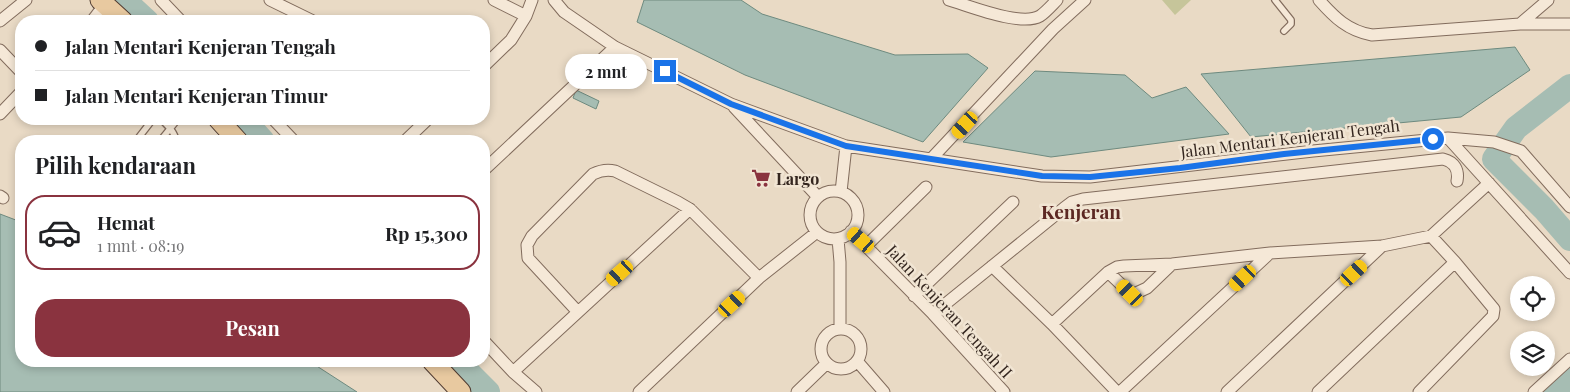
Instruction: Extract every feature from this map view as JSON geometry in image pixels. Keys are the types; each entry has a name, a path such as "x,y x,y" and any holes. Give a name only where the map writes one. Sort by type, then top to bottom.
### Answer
{"main road":[{"path":"103,2 117,15"},
{"path":"223,125 233,135"},
{"path":"438,367 461,392"}],"street":[{"path":"0,21 26,0"},
{"path":"161,0 175,15"},
{"path":"494,0 526,16"},
{"path":"490,60 511,40 526,16 532,0"},
{"path":"554,0 564,12 615,47 731,104 818,197"},
{"path":"949,0 1002,17 1022,19 1039,17 1058,0"},
{"path":"931,159 1053,29 1085,0"},
{"path":"1319,0 1345,26 1359,33 1372,35 1520,24 1570,24"},
{"path":"1520,24 1548,0"},
{"path":"95,15 103,2"},
{"path":"274,2 289,15"},
{"path":"274,2 301,15"},
{"path":"1039,17 1053,29"},
{"path":"490,164 615,47"},
{"path":"0,50 15,64"},
{"path":"0,114 15,98"},
{"name":"Jalan Mentari Kenjeran Tengah","path":"731,104 846,146 1042,176 1090,177 1296,153 1448,138 1494,142 1521,151 1570,207"},
{"path":"279,125 288,135"},
{"path":"411,135 422,125"},
{"path":"1448,138 1570,273"},
{"path":"841,192 846,146"},
{"path":"933,314 1064,208 1072,202 1082,199 1443,159 1451,162 1456,168 1459,175 1457,182"},
{"path":"577,311 532,263 526,251 527,245 532,236 593,174 607,170 615,171 690,209 759,278"},
{"path":"1052,324 1108,272 1117,267 1172,264 1270,253 1382,246 1431,236 1489,183"},
{"path":"867,245 926,187"},
{"path":"833,191 848,195 858,208 856,225 852,231 838,239 823,236 817,232 810,218 813,203 818,197 825,192 833,191"},
{"path":"914,296 1013,202"},
{"path":"513,372 577,311 690,209"},
{"name":"Jalan Kenjeran Tengah II","path":"852,231 933,314 1004,392"},
{"path":"639,392 759,278 817,232"},
{"path":"1419,392 1493,316 1494,309 1431,236"},
{"path":"838,239 840,328"},
{"path":"1227,392 1382,246"},
{"path":"992,266 1119,392 1270,253"},
{"path":"1318,392 1455,262"},
{"path":"1108,272 1130,293 1134,294 1147,288 1172,264"},
{"path":"840,328 853,332 860,342 861,349 857,361 852,366 839,369 827,363 821,351 823,338 828,333 840,328"},
{"path":"490,347 513,372 536,392"},
{"path":"1534,392 1570,359"},
{"path":"857,361 884,392"},
{"path":"797,392 827,363"}],"lane":[{"path":"1275,0 1291,20 1291,24 1284,31"},
{"path":"141,135 148,125"},
{"path":"167,125 175,135"},
{"path":"165,135 173,125"}],"green space":[{"path":"1162,0 1191,0 1175,15"}],"shaded area":[{"path":"644,0 741,0 762,14 895,55 968,54 988,68 923,142 745,75 637,22"},
{"path":"1515,47 1530,70 1461,117 1251,137 1201,74"},
{"path":"1035,71 1125,75 1152,98 1186,87 1229,134 1051,157 963,142"},
{"path":"576,90 599,101 596,109 573,98"},
{"path":"0,214 15,220 15,367 318,367 357,392 0,392"}],"waterway":[{"path":"124,0 140,15"},
{"path":"1570,86 1516,128 1494,159 1544,209 1570,239"},
{"path":"248,125 258,135"},
{"path":"463,367 488,392"},
{"path":"1555,392 1570,376"}],"place":[{"name":"Largo","path":"761,178"}],"district":[{"name":"Kenjeran","path":"1081,211"}],"route":[{"path":"665,71 731,104 846,146 1042,176 1090,177 1433,139"}]}
